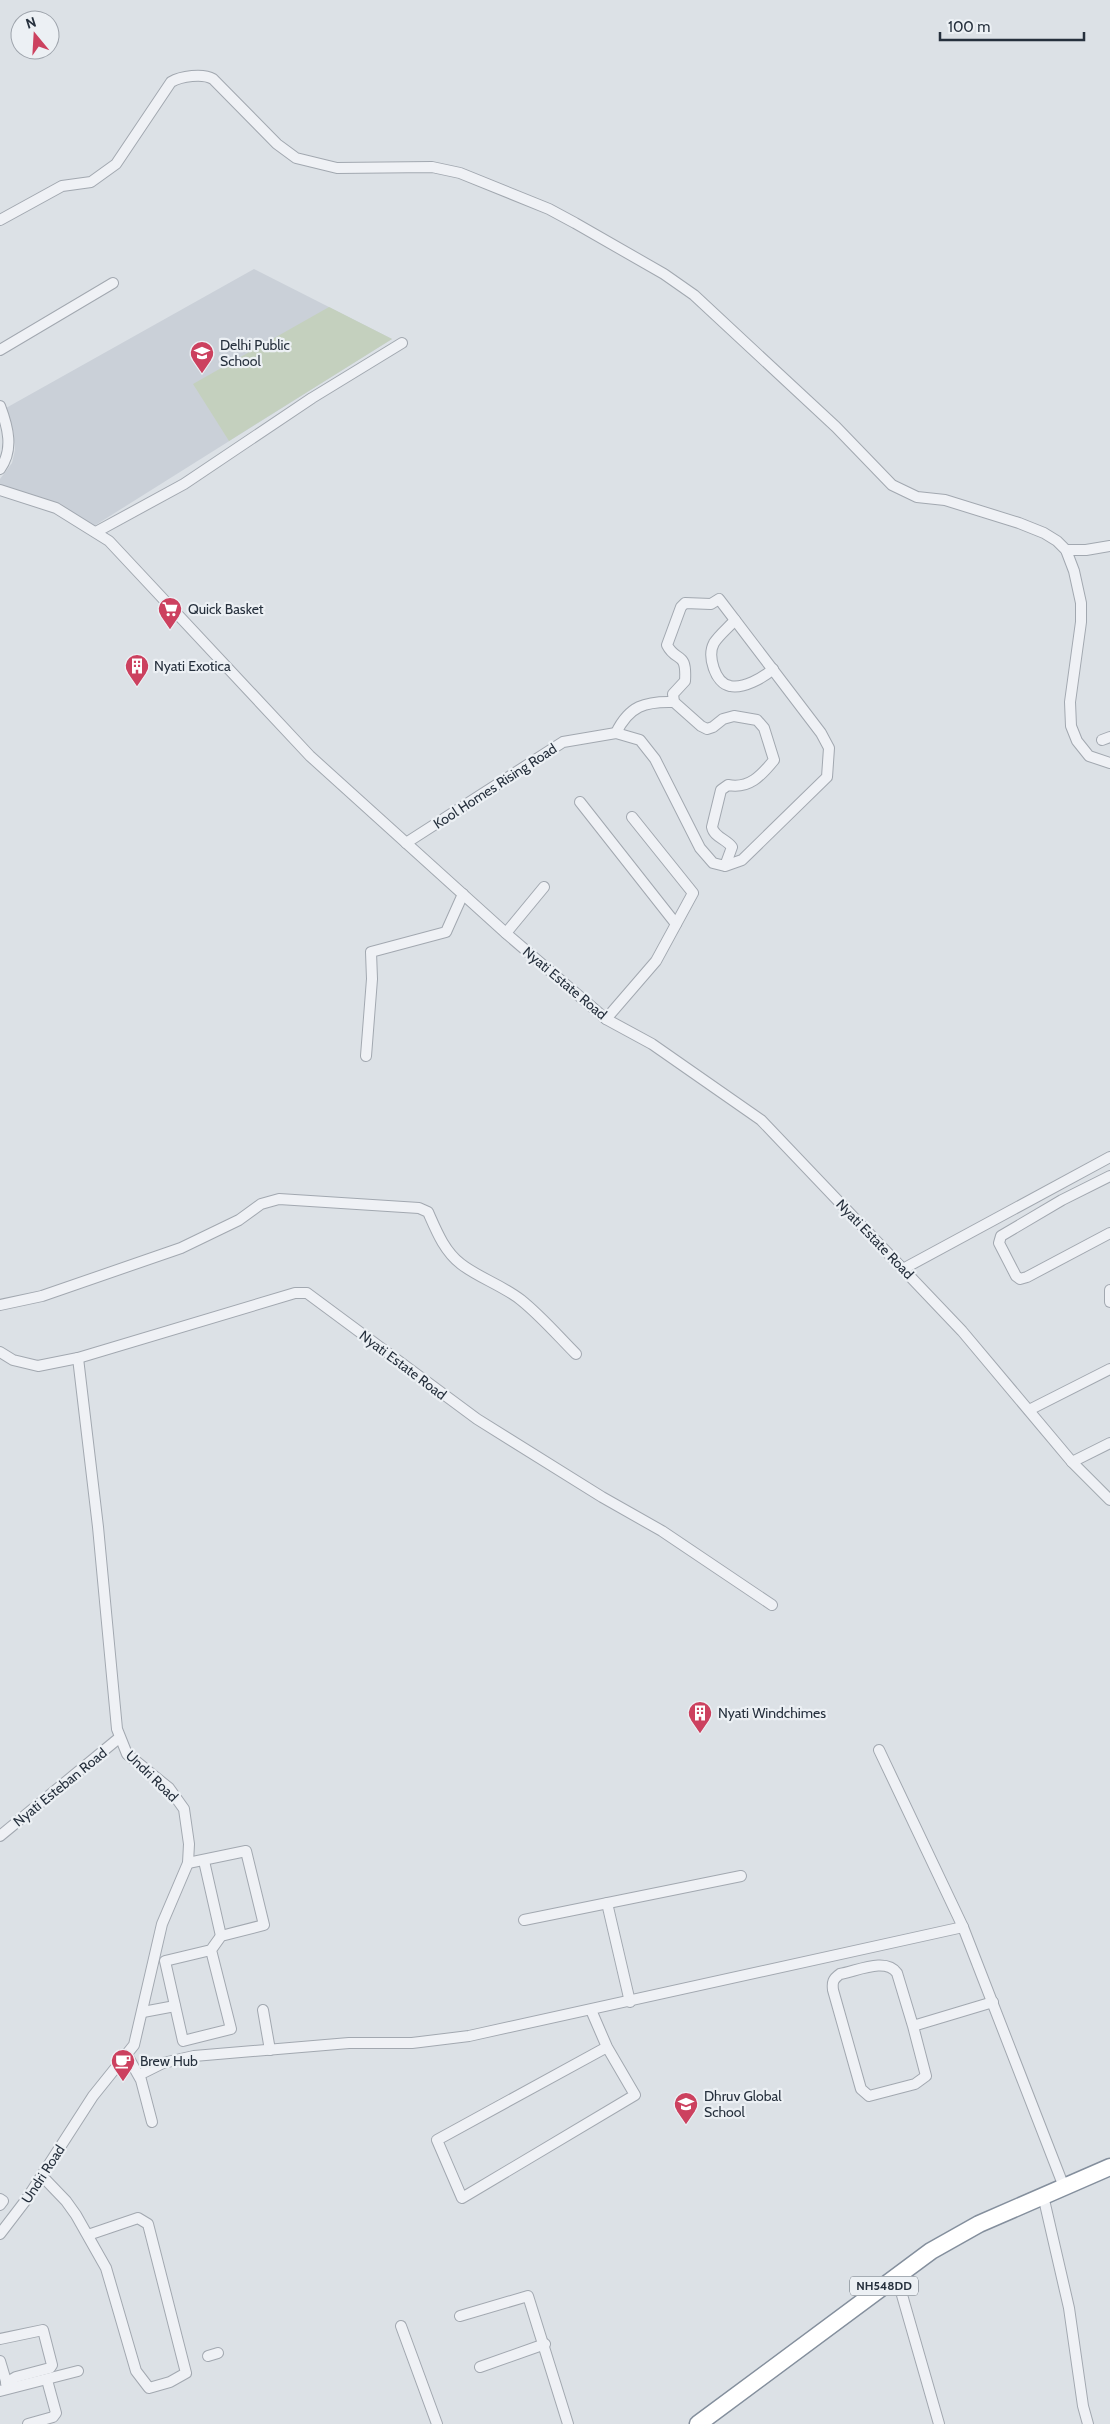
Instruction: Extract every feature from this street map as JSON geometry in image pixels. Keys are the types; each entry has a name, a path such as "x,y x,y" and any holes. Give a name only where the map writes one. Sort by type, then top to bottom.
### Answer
{"highway":[{"name":"NH548DD","path":"698,2424 931,2252 979,2224 1110,2167"},
{"name":"NH548DD","path":"714,2424 900,2288 977,2235 1045,2204 1110,2178"}],"street":[{"path":"0,220 62,186 91,182 116,164 172,82 179,78 210,77 277,144 296,158 337,168 432,167 460,173 549,209 664,274 694,295 836,427 892,485 917,497 945,500 1044,532 1066,550 1081,603 1081,622 1070,702 1071,726 1077,741 1089,756 1110,763"},
{"path":"0,350 114,283"},
{"path":"96,532 184,484 312,398 402,343"},
{"path":"0,406 9,440 7,458 0,469"},
{"name":"Nyati Estate Road","path":"0,490 56,508 109,540 310,756 506,933 606,1019 652,1044 761,1120 962,1330 1072,1462 1110,1500"},
{"path":"1066,550 1086,550 1110,546"},
{"path":"719,599 821,733 829,748 827,777 742,860 725,866 732,847 728,841 715,834 712,827 721,790 728,785 738,787 749,785 774,760 770,744 764,728 757,720 734,716 723,719 713,727 707,728 701,726 674,702 673,694 685,681 684,662 668,645 684,603 712,604 719,599"},
{"path":"735,620 714,644 711,656 713,667 722,682 730,686 739,686 755,681 773,669"},
{"path":"616,733 629,713 640,706 656,702 674,702"},
{"name":"Kool Homes Rising Road","path":"406,843 563,742 616,733 640,740 655,758 700,848 713,863 725,866"},
{"path":"580,802 676,924"},
{"path":"606,1019 656,962 693,893 632,817"},
{"path":"506,933 544,887"},
{"path":"366,1056 372,979 371,952 446,932 463,894"},
{"path":"903,1269 1110,1157"},
{"path":"1110,1176 1062,1200 1001,1236 999,1243 1016,1276 1020,1279 1028,1277 1110,1233"},
{"path":"1054,1187 1062,1200"},
{"path":"0,1305 42,1296 181,1248 239,1220 261,1204 279,1199 411,1207 428,1212 448,1250 460,1263 520,1299 576,1354"},
{"path":"1110,1290 1110,1302"},
{"name":"Nyati Estate Road","path":"0,1352 13,1360 38,1366 78,1358 295,1293 307,1292 478,1419 602,1497 662,1531 772,1605"},
{"name":"Undri Road","path":"0,2234 42,2176 93,2096 134,2045 162,1924 188,1862 189,1844 184,1809 169,1788 127,1754 119,1738 78,1358"},
{"path":"1029,1410 1110,1369"},
{"path":"1072,1462 1110,1443"},
{"name":"Nyati Esteban Road","path":"0,1836 119,1738"},
{"path":"878,1750 963,1927 1064,2187"},
{"path":"188,1862 204,1861 246,1851 264,1925 221,1936 211,1950 165,1961 182,2041 231,2029 211,1950"},
{"path":"204,1861 221,1936"},
{"path":"524,1920 741,1876"},
{"path":"607,1903 630,2002"},
{"path":"139,2075 162,2063 194,2056 349,2043 402,2044 436,2041 630,2002 963,1927"},
{"path":"885,1964 893,1967 897,1973 913,2026 926,2076 922,2081 875,2096 864,2094 860,2089 832,1990 832,1983 840,1974 885,1964"},
{"path":"913,2026 993,2002"},
{"path":"143,2012 175,2006"},
{"path":"264,2010 270,2050"},
{"path":"590,2010 607,2048 634,2095 462,2198 437,2140 607,2048"},
{"path":"127,2055 139,2075 152,2122"},
{"path":"42,2176 66,2201 106,2268 136,2371 149,2388 170,2382 186,2373 148,2224 138,2218 88,2235"},
{"path":"0,2199 3,2201 0,2206"},
{"path":"1045,2204 1069,2308 1083,2406 1088,2424"},
{"path":"900,2288 939,2424"},
{"path":"460,2316 528,2296 545,2344 568,2424"},
{"path":"401,2326 437,2424"},
{"path":"0,2339 43,2330 52,2365 50,2368 16,2377 5,2388"},
{"path":"480,2367 545,2344"},
{"path":"208,2356 218,2352"},
{"path":"0,2361 5,2388"},
{"path":"5,2388 47,2380 78,2371"},
{"path":"28,2424 53,2417 56,2413 47,2380"}],"shaded area":[{"name":"Delhi Public School","path":"254,269 392,339 94,526 57,503 0,485 0,479 12,463 15,450 13,430 6,408"}],"green space":[{"path":"329,307 392,339 229,441 193,384"}],"place":[{"name":"Delhi Public School","path":"202,374"},
{"name":"Quick Basket","path":"170,630"},
{"name":"Nyati Exotica","path":"137,687"},
{"name":"Nyati Windchimes","path":"700,1734"},
{"name":"Brew Hub","path":"123,2082"},
{"name":"Dhruv Global School","path":"686,2125"}]}
